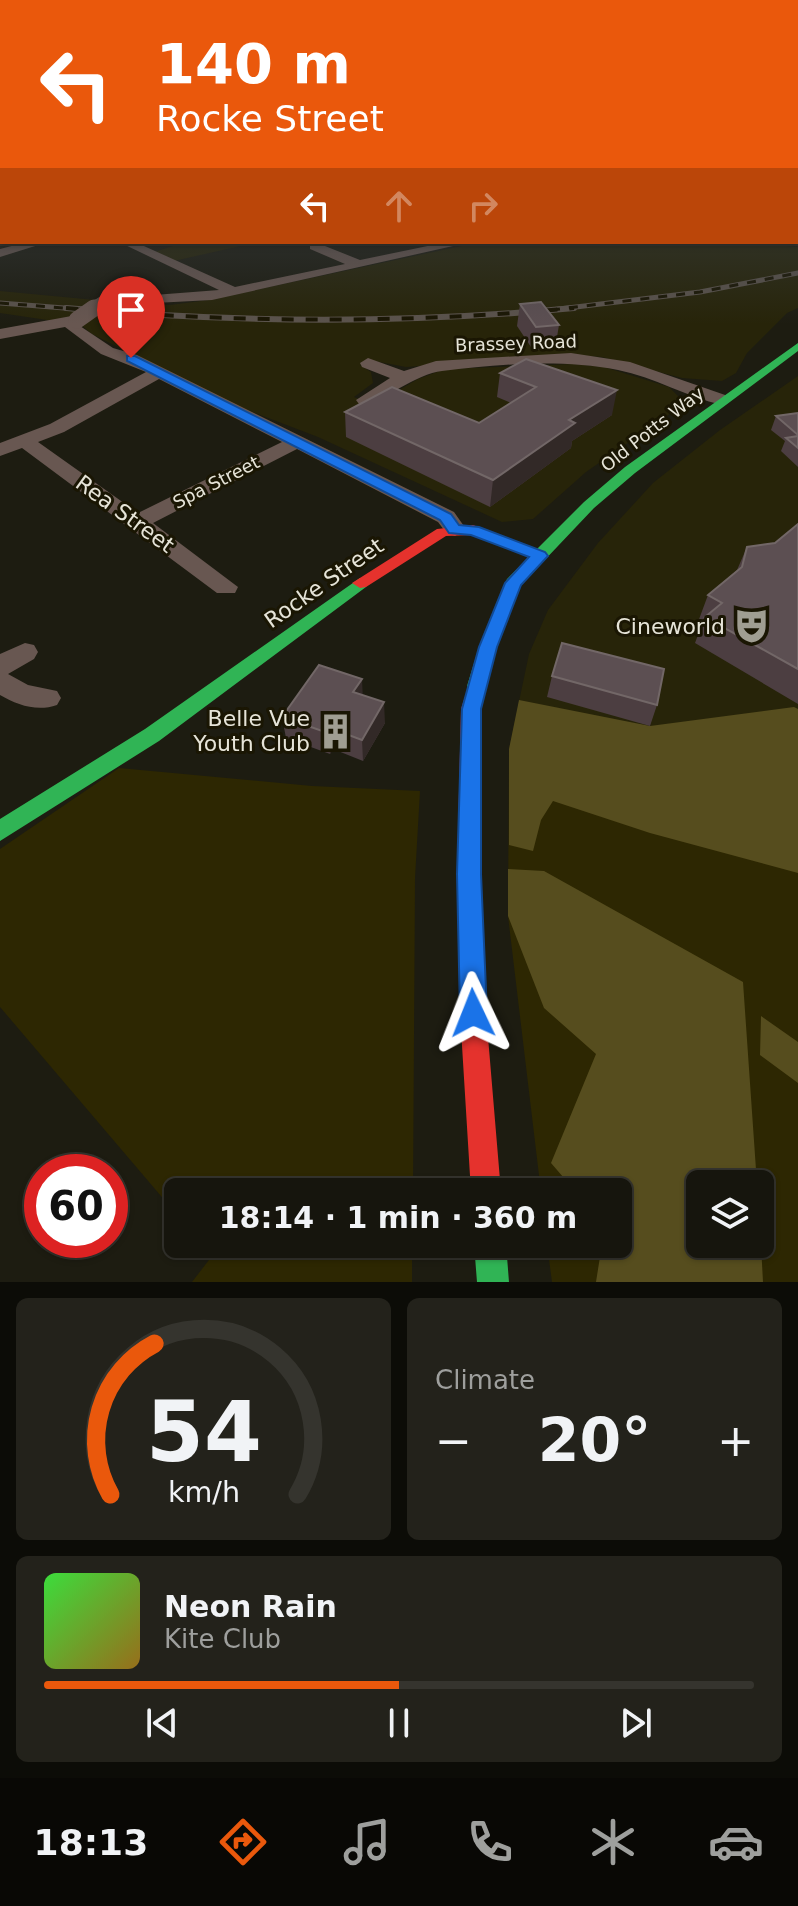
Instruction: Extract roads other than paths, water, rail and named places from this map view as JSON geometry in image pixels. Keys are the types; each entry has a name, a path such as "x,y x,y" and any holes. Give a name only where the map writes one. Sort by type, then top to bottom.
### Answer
{"main road":[{"name":"Old Potts Way","path":"485,1178 473,998 469,874 471,709 488,647 513,583 589,505 722,400 798,346"},
{"path":"455,529 473,530 540,556 532,589"},
{"name":"Rocke Street","path":"0,831 152,735 269,652 343,594 442,532 455,529"},
{"name":"Old Potts Way","path":"470,758 496,689"},
{"path":"491,1258 493,1282"}],"street":[{"path":"0,253 34,244"},
{"path":"129,244 233,291"},
{"path":"0,334 74,324 102,303 178,300 233,291 456,244"},
{"path":"315,246 360,265"},
{"path":"74,324 90,341 107,351 131,358 156,374 446,517 455,529"},
{"name":"Brassey Road","path":"365,400 403,377 436,366 571,358 624,366 722,400"},
{"path":"368,363 403,377"},
{"path":"0,450 57,428 156,374"},
{"name":"Rea Street","path":"24,441 226,587"},
{"name":"Spa Street","path":"136,523 297,442"},
{"path":"0,667 25,652"},
{"path":"0,682 22,695 47,698"}],"railway":[{"path":"555,309 700,292 798,273"},
{"path":"0,303 90,310"},
{"path":"66,308 193,317 320,320 447,317 555,309"},
{"path":"555,309 574,308"},
{"path":"551,310 555,309"}],"place":[{"name":"Cineworld","path":"751,626"},
{"name":"Belle Vue Youth Club","path":"336,731"}]}
